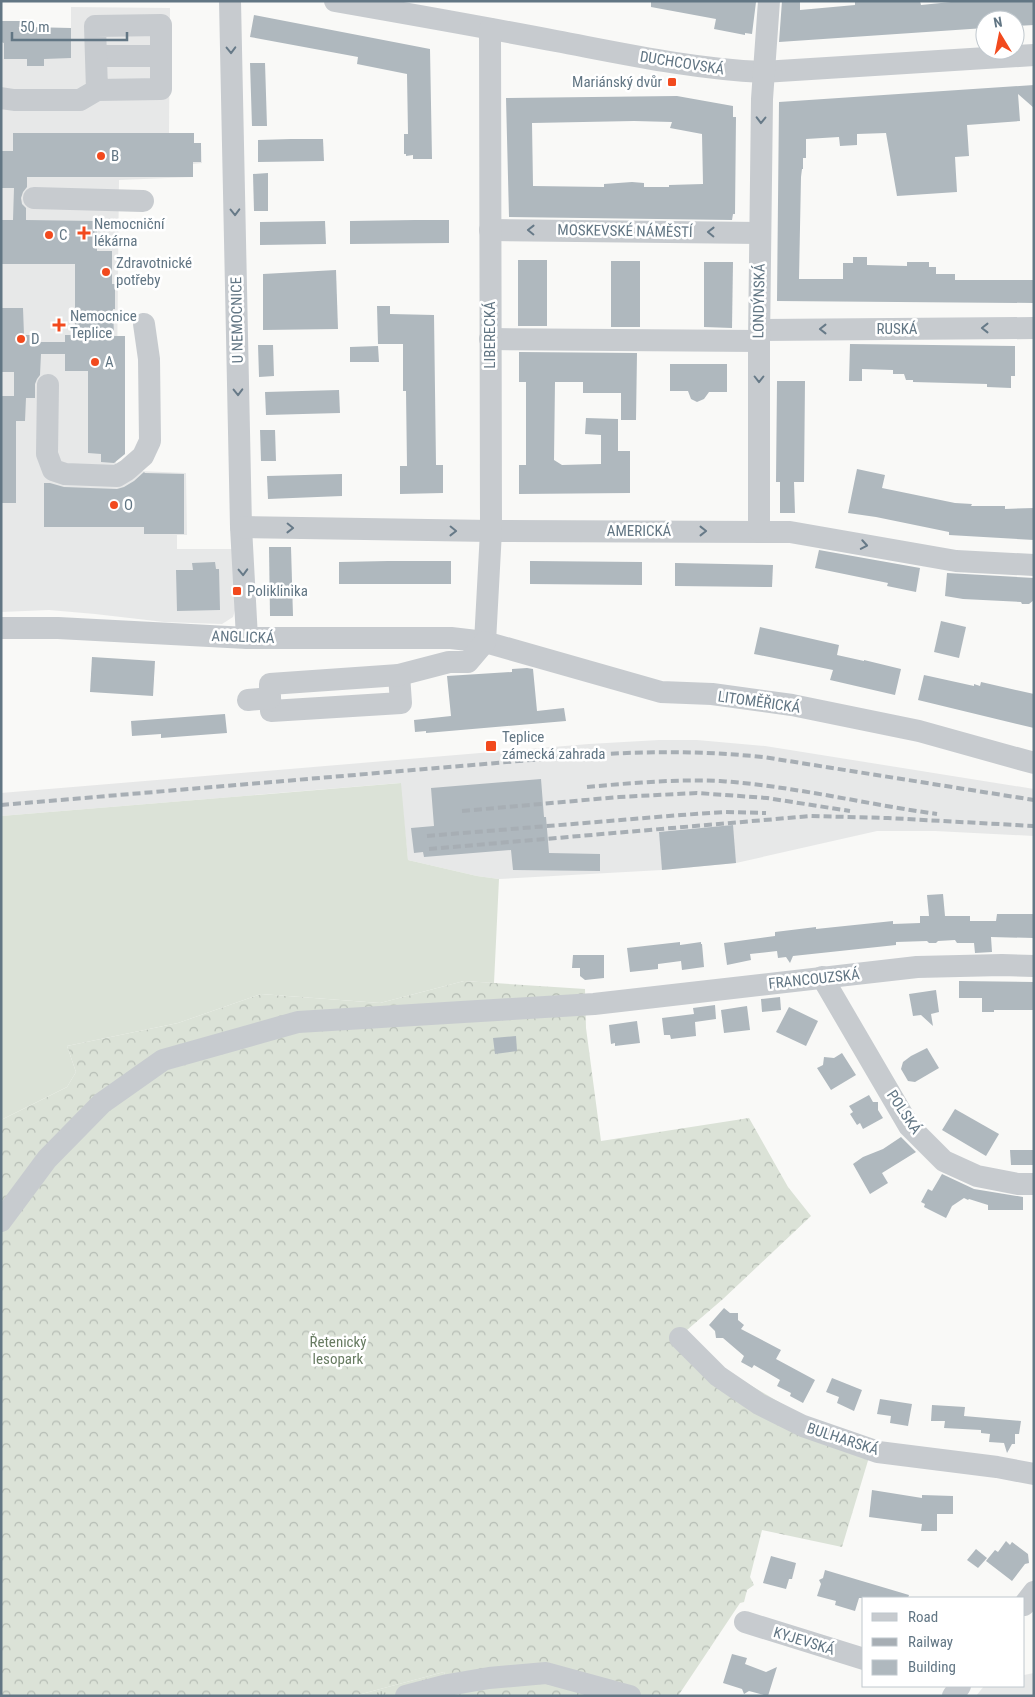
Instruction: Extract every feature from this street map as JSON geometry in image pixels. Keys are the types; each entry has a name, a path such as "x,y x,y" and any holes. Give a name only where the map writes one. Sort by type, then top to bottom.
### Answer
{"street":[{"name":"U NEMOCNICE","path":"230,1 242,527 247,638"},
{"name":"DUCHCOVSKÁ","path":"335,1 422,8 490,29 680,64 731,70 764,72 1034,55"},
{"name":"LONDÝNSKÁ","path":"759,530 762,99 769,1"},
{"path":"1,98 14,100 80,100 97,90 160,89 161,25 95,26 97,90"},
{"name":"LIBERECKÁ","path":"486,642 491,531 490,29"},
{"path":"96,56 161,56"},
{"path":"34,198 144,201"},
{"name":"MOSKEVSKÉ NÁMĚSTÍ","path":"490,230 760,232"},
{"path":"48,386 47,454 53,470 65,474 117,476 127,470 143,456 150,441 149,359 144,324"},
{"name":"RUSKÁ","path":"759,336 1034,328"},
{"path":"490,339 759,336"},
{"name":"AMERICKÁ","path":"242,527 491,531 759,530 790,532 956,561 1034,566"},
{"name":"ANGLICKÁ","path":"1,628 58,628 247,638 451,638 486,642"},
{"path":"248,700 270,698 270,684 399,675 449,662 468,662 486,642"},
{"name":"LITOMĚŘICKÁ","path":"486,642 661,692 712,694 792,706 895,717 918,731 1034,763"},
{"name":"FRANCOUZSKÁ","path":"1,1221 48,1159 102,1103 163,1060 298,1022 594,1004 822,977 917,968 1002,965 1034,966"},
{"name":"POLSKÁ","path":"822,977 909,1126 944,1161 977,1176 1018,1184 1034,1184"},
{"name":"BULHARSKÁ","path":"680,1338 718,1376 759,1404 803,1426 878,1452 997,1467 1034,1474"},
{"name":"KYJEVSKÁ","path":"745,1622 862,1658"},
{"path":"406,1696 448,1685 489,1678 546,1673 630,1696"}],"shaded area":[{"name":"Nemocnice Teplice","path":"71,7 170,8 169,134 194,134 194,144 201,145 202,163 193,164 193,177 119,180 116,470 186,473 187,535 177,535 177,549 234,549 235,610 233,617 222,624 164,622 49,610 1,612 1,21 29,21 29,28 71,28"},
{"path":"697,740 765,746 1034,789 1034,836 935,831 877,831 736,863 662,870 499,879 477,876 408,860 400,783 1,816 1,793 589,744"},
{"path":"1034,1673 1034,1696 976,1696 983,1687 1025,1687 1025,1675"}],"green space":[{"path":"401,783 408,860 477,876 499,879 494,983 464,981 380,1003 261,994 178,1023 67,1046 76,1072 67,1087 1,1120 1,816"},
{"name":"Řetenický lesopark","path":"464,981 585,989 586,1028 601,1141 749,1118 788,1187 811,1216 723,1299 687,1330 723,1369 804,1417 873,1444 842,1547 762,1530 750,1577 754,1585 747,1590 744,1602 740,1603 678,1696 451,1696 444,1672 354,1696 1,1696 1,1120 67,1087 76,1072 67,1046 178,1023 261,994 380,1003"},
{"path":"444,1672 451,1696 354,1696"}],"building":[{"path":"651,1 756,2 752,34 745,33 745,35 714,29 716,19 651,7"},
{"path":"782,1 800,1 800,10 855,5 855,2 865,1 920,1 921,5 961,1 1034,1 1034,25 1025,25 1025,10 975,10 975,29 779,42"},
{"path":"254,15 430,49 432,159 413,159 413,155 406,156 404,154 404,134 408,134 407,74 357,64 358,57 250,37"},
{"path":"1,21 29,21 29,27 71,28 71,58 44,59 44,66 27,66 27,59 4,59 4,43 1,42"},
{"path":"250,63 265,63 267,126 252,126"},
{"path":"1034,85 1034,108 1018,94 1020,121 967,125 969,156 955,157 957,192 897,196 886,133 857,134 857,145 840,146 839,137 806,139 806,158 803,158 801,177 799,279 843,279 843,263 853,263 853,257 867,257 867,265 907,266 907,262 929,262 929,267 936,267 936,274 955,274 955,280 1034,280 1034,303 777,301 779,102"},
{"path":"677,96 733,106 733,117 736,117 735,214 733,214 732,220 509,217 506,98","holes":["672,122 670,128 702,134 703,184 644,187 644,183 632,182 604,184 604,187 533,186 532,123"]},
{"path":"13,133 194,133 194,143 201,143 201,162 193,162 193,177 27,177 27,187 21,198 22,204 26,208 26,220 97,221 97,251 112,251 112,284 115,284 115,309 113,309 114,336 125,336 125,454 114,463 101,462 101,454 88,453 88,371 65,371 65,354 41,354 40,375 35,384 35,398 26,398 25,421 16,421 16,503 1,503 1,396 14,396 14,372 1,372 1,308 23,308 24,335 41,335 41,342 65,342 65,335 75,335 75,264 1,264 1,220 13,220 14,188 1,188 1,151 13,151"},
{"path":"323,139 324,161 258,162 258,140"},
{"path":"268,173 268,211 254,211 253,174"},
{"path":"449,220 449,243 350,244 350,221"},
{"path":"325,221 326,244 260,245 260,222"},
{"path":"518,260 547,260 547,326 518,326"},
{"path":"611,261 640,261 640,327 611,327"},
{"path":"704,262 733,262 732,328 704,327"},
{"path":"336,270 338,329 263,330 263,274"},
{"path":"377,306 390,306 390,314 434,315 436,465 443,465 443,493 400,494 400,466 407,466 406,391 403,391 403,344 378,344"},
{"path":"850,344 1015,346 1015,376 1011,376 1011,388 987,387 987,384 913,382 913,380 906,380 904,374 893,374 893,370 862,369 862,381 849,381"},
{"path":"258,345 273,345 274,376 259,377"},
{"path":"378,346 379,362 350,362 350,347"},
{"path":"519,352 637,353 636,420 621,420 621,393 583,393 583,382 555,382 554,460 562,465 601,464 601,435 585,434 586,418 618,419 618,451 630,451 630,493 519,494 519,465 526,465 526,382 519,382"},
{"path":"670,364 727,364 727,392 709,392 704,399 697,402 691,399 688,391 670,391"},
{"path":"777,381 805,381 804,482 794,482 795,513 780,513 780,482 776,482"},
{"path":"339,390 340,413 266,415 265,392"},
{"path":"260,430 275,430 276,461 261,461"},
{"path":"857,469 885,475 882,488 955,503 972,504 971,506 1005,506 1005,509 1034,508 1034,540 949,535 949,532 848,513"},
{"name":"O","path":"144,472 184,474 184,534 144,534 144,527 44,527 44,483 64,487 117,489 134,481"},
{"path":"342,474 342,496 268,499 267,476"},
{"path":"269,547 291,547 293,616 270,616"},
{"path":"819,550 920,568 916,592 887,586 888,583 815,568"},
{"path":"451,561 451,584 339,584 339,562"},
{"path":"530,561 642,562 642,585 530,584"},
{"path":"215,562 216,569 219,569 220,610 177,611 176,570 193,570 192,563"},
{"path":"675,563 773,565 772,587 675,586"},
{"path":"947,573 1034,578 1034,600 1029,604 1022,604 1021,602 963,599 945,596"},
{"path":"941,621 966,627 959,658 934,652"},
{"path":"760,627 839,645 837,655 901,669 895,695 830,680 833,670 754,654"},
{"path":"92,657 155,661 153,696 90,692"},
{"path":"512,669 533,669 537,711 564,708 566,721 426,733 426,731 415,732 414,720 451,716 447,676 512,672"},
{"path":"924,675 974,686 974,684 980,686 981,682 1034,694 1034,728 918,700"},
{"path":"225,714 227,733 161,738 161,734 132,736 131,721"},
{"path":"541,779 549,853 600,854 600,871 513,870 511,850 424,857 423,852 414,853 411,828 434,826 431,788"},
{"path":"733,825 736,863 662,870 659,832"},
{"path":"943,894 945,916 970,916 970,921 996,921 997,914 1034,914 1034,938 991,937 992,952 975,953 974,943 957,943 955,940 938,941 936,943 929,943 927,941 896,942 896,945 793,956 790,963 786,957 778,958 777,951 750,954 751,960 727,965 724,943 775,936 775,932 816,927 816,929 893,921 893,924 920,923 920,916 929,916 927,895"},
{"path":"680,942 680,945 701,942 704,967 682,970 681,961 658,964 658,969 630,972 627,948"},
{"path":"573,955 604,955 604,978 585,980 580,976 580,968 572,968"},
{"path":"959,981 1034,982 1034,1010 994,1010 994,1012 982,1012 982,998 959,998"},
{"path":"936,990 939,1012 931,1014 933,1026 921,1015 913,1016 909,994"},
{"path":"780,997 781,1010 762,1012 761,999"},
{"path":"715,1005 716,1019 695,1022 696,1036 671,1039 670,1035 664,1035 662,1018 694,1014 693,1008"},
{"path":"747,1006 750,1030 724,1033 721,1010"},
{"path":"789,1007 818,1021 806,1046 776,1032"},
{"path":"637,1021 640,1043 615,1046 615,1043 611,1044 609,1025"},
{"path":"516,1036 517,1051 495,1054 493,1038"},
{"path":"927,1048 939,1068 915,1082 908,1081 901,1069 903,1062"},
{"path":"842,1053 856,1075 831,1090 817,1068 823,1065 824,1057 834,1058"},
{"path":"869,1095 873,1102 878,1102 878,1110 883,1118 863,1129 860,1123 857,1125 850,1114 853,1112 849,1106"},
{"path":"955,1109 999,1134 986,1156 942,1130"},
{"path":"901,1137 916,1152 882,1173 888,1183 870,1194 853,1164 863,1157 883,1149"},
{"path":"1010,1150 1034,1150 1034,1165 1011,1165"},
{"path":"942,1174 974,1189 1023,1197 1023,1210 988,1210 988,1205 964,1198 952,1206 946,1218 924,1207 925,1204 921,1202 928,1189 932,1191"},
{"path":"724,1308 730,1313 738,1313 738,1320 744,1325 741,1329 781,1350 776,1359 815,1380 803,1403 790,1396 791,1393 777,1386 780,1380 754,1365 752,1368 741,1362 744,1356 723,1338 716,1338 715,1331 709,1325"},
{"path":"832,1378 862,1390 854,1411 837,1403 839,1397 826,1392"},
{"path":"880,1399 912,1404 908,1426 890,1423 891,1416 877,1414"},
{"path":"932,1405 965,1407 964,1416 1021,1421 1019,1434 1015,1434 1015,1444 1012,1444 1007,1453 1004,1443 989,1442 990,1434 981,1433 981,1430 944,1428 945,1421 931,1421"},
{"path":"872,1490 922,1498 922,1495 953,1496 953,1514 937,1514 937,1531 921,1531 922,1524 869,1517"},
{"path":"1006,1541 1010,1545 1012,1542 1028,1554 1029,1563 1025,1564 1012,1581 986,1561 995,1550 998,1552"},
{"path":"976,1549 987,1558 978,1568 967,1560"},
{"path":"771,1556 796,1563 792,1579 789,1579 786,1589 763,1583"},
{"path":"825,1570 909,1595 908,1597 862,1597 859,1598 855,1611 835,1605 836,1601 817,1596 821,1584 819,1580 823,1578"},
{"path":"732,1654 747,1658 745,1664 766,1672 777,1667 768,1696 749,1691 744,1694 742,1689 723,1683"}],"railway":[{"path":"1,805 590,755 655,752 763,757 1034,800"},
{"path":"587,787 670,781 747,783 937,814"},
{"path":"462,811 619,797 697,793 767,798 850,811"},
{"path":"427,836 725,812 766,813"},
{"path":"429,849 811,816 1034,826"}],"place":[{"name":"Mariánský dvůr","path":"672,82"},
{"name":"B","path":"101,156"},
{"name":"Nemocniční lékárna","path":"84,233"},
{"name":"C","path":"49,235"},
{"name":"Zdravotnické potřeby","path":"106,272"},
{"name":"Nemocnice Teplice","path":"59,325"},
{"name":"D","path":"21,339"},
{"name":"A","path":"95,362"},
{"name":"O","path":"114,505"},
{"name":"Poliklinika","path":"237,591"},
{"name":"Teplice zámecká zahrada","path":"491,746"}]}
